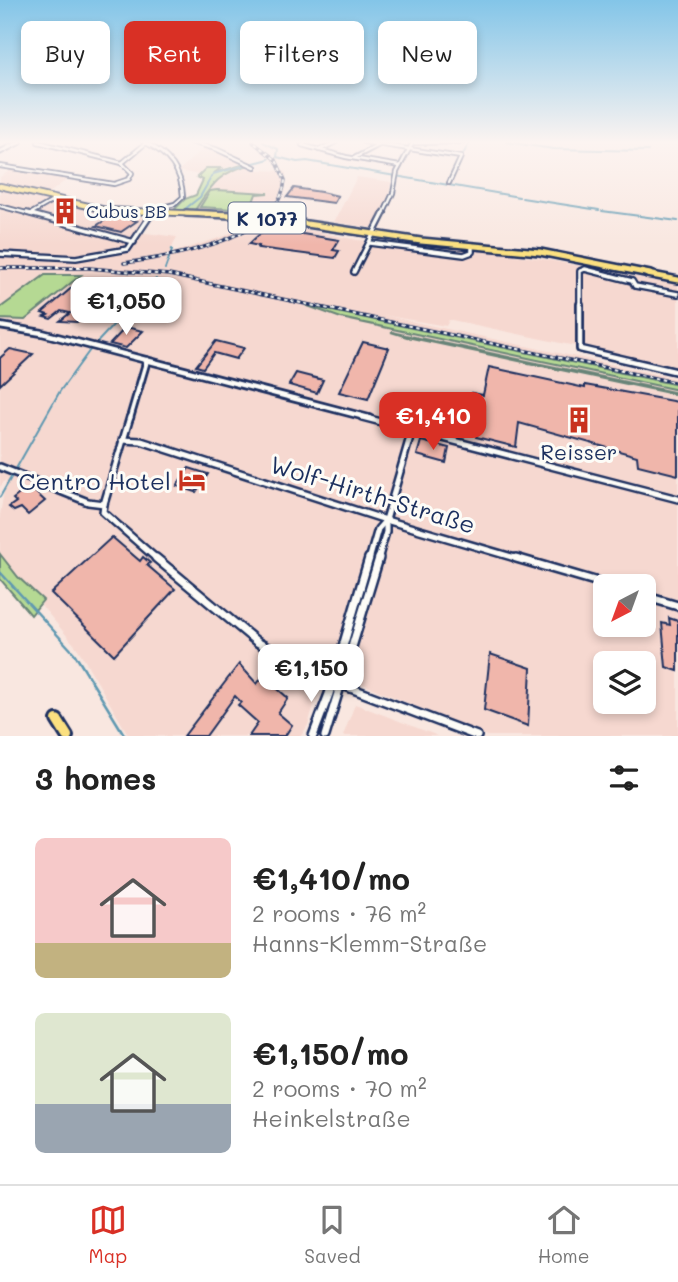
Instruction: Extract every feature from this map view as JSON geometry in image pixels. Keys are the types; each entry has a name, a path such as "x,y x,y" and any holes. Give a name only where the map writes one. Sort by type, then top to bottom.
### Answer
{"main road":[{"name":"K 1077","path":"0,187 101,209 253,216 374,235 540,252 678,280"},
{"path":"57,719 67,736"}],"street":[{"path":"66,176 114,184 130,176"},
{"path":"0,254 53,257 102,255 124,251 135,242 152,213 158,208 181,201 183,190 178,176"},
{"path":"354,272 392,196 396,176"},
{"path":"449,183 452,176"},
{"path":"30,214 55,200"},
{"path":"0,206 135,242"},
{"path":"370,243 464,255 472,252 472,246"},
{"path":"678,294 635,286 627,278 612,274 585,269 580,271 580,349 678,372"},
{"path":"0,326 26,329 97,347 678,499"},
{"path":"147,360 104,504 105,515 257,642 316,675 477,736"},
{"path":"325,736 343,684 412,430"},
{"name":"Wolf-Hirth-Straße","path":"122,440 141,441 386,520 593,580"},
{"path":"0,467 88,502 104,504"},
{"path":"313,736 379,529 386,520"},
{"path":"656,600 678,607"}],"shaded area":[{"path":"286,176 285,191 266,215 261,214 263,212 196,209 219,177"},
{"path":"0,177 69,178 48,194 0,184"},
{"path":"357,177 391,182 388,199 372,228 334,222"},
{"path":"0,189 102,211 145,216 147,217 138,232 177,237 169,254 225,236 255,219 357,240 464,248 543,259 678,285 678,373 577,352 575,346 452,320 449,320 446,326 382,315 678,379 678,385 309,306 341,318 678,390 678,393 396,333 678,396 678,736 487,736 365,685 324,671 308,725 301,736 129,736 78,649 41,605 43,600 18,577 0,554 0,515 6,479 0,487"},
{"path":"355,704 433,734 437,736 343,736"}],"green space":[{"path":"223,176 195,210 174,210 185,199 196,195 203,180 197,177"},
{"path":"210,191 268,193 256,194 250,210 200,207"},
{"path":"45,275 81,275 25,320 0,319 0,308"},
{"path":"305,305 678,385 678,390 341,318"},
{"path":"391,332 678,393 678,395 407,337"},
{"path":"0,554 18,577 43,600 31,615 0,579"}],"building":[{"path":"294,188 338,196 334,203 287,197"},
{"path":"113,215 137,221 121,232 96,226"},
{"path":"266,228 339,240 333,250 339,251 335,258 258,248 259,246 249,244"},
{"path":"81,280 95,280 86,288 95,290 104,282 130,286 134,282 141,283 134,293 107,287 98,295 104,297 77,322 60,321 70,313 61,311 51,319 44,317 48,315 42,313"},
{"path":"126,327 143,331 126,348 110,344"},
{"path":"216,341 244,348 236,359 214,353 203,368 196,366"},
{"path":"363,342 389,348 368,399 339,392"},
{"path":"10,349 33,354 0,385 0,358"},
{"name":"Reisser","path":"489,367 585,388 585,385 678,402 678,475 638,465 637,456 519,423 516,447 476,437 481,414 469,410 472,393 483,395"},
{"path":"296,373 323,380 317,393 289,385"},
{"path":"421,441 449,448 446,463 417,455"},
{"name":"Centro Hotel","path":"189,468 208,474 196,492 177,486"},
{"path":"32,489 45,501 28,515 21,508 14,511 9,507 16,502 13,499 23,491 26,494"},
{"path":"112,537 140,561 143,557 150,563 147,565 175,589 114,655 51,593"},
{"path":"669,618 678,621 678,671 666,667 662,623 670,625"},
{"path":"490,654 531,668 528,726 484,710"},
{"path":"239,664 257,684 263,676 288,698 278,713 292,725 285,736 249,736 258,723 238,705 241,702 235,696 206,736 184,736"}],"waterway":[{"path":"185,209 200,197 212,176"},
{"path":"397,176 519,197"},
{"path":"522,198 599,210"},
{"path":"602,211 678,221"},
{"path":"171,253 172,249"},
{"path":"165,269 169,258"},
{"path":"0,497 60,391 90,350 156,279"},
{"path":"0,572 74,653 125,736"}],"railway":[{"path":"124,263 194,250 244,231 264,217 278,201 285,180 283,176"},
{"path":"0,268 89,268 169,275 678,383"}],"place":[{"name":"Cubus BB","path":"65,211"},
{"name":"Reisser","path":"579,420"},
{"name":"Centro Hotel","path":"192,480"}]}
